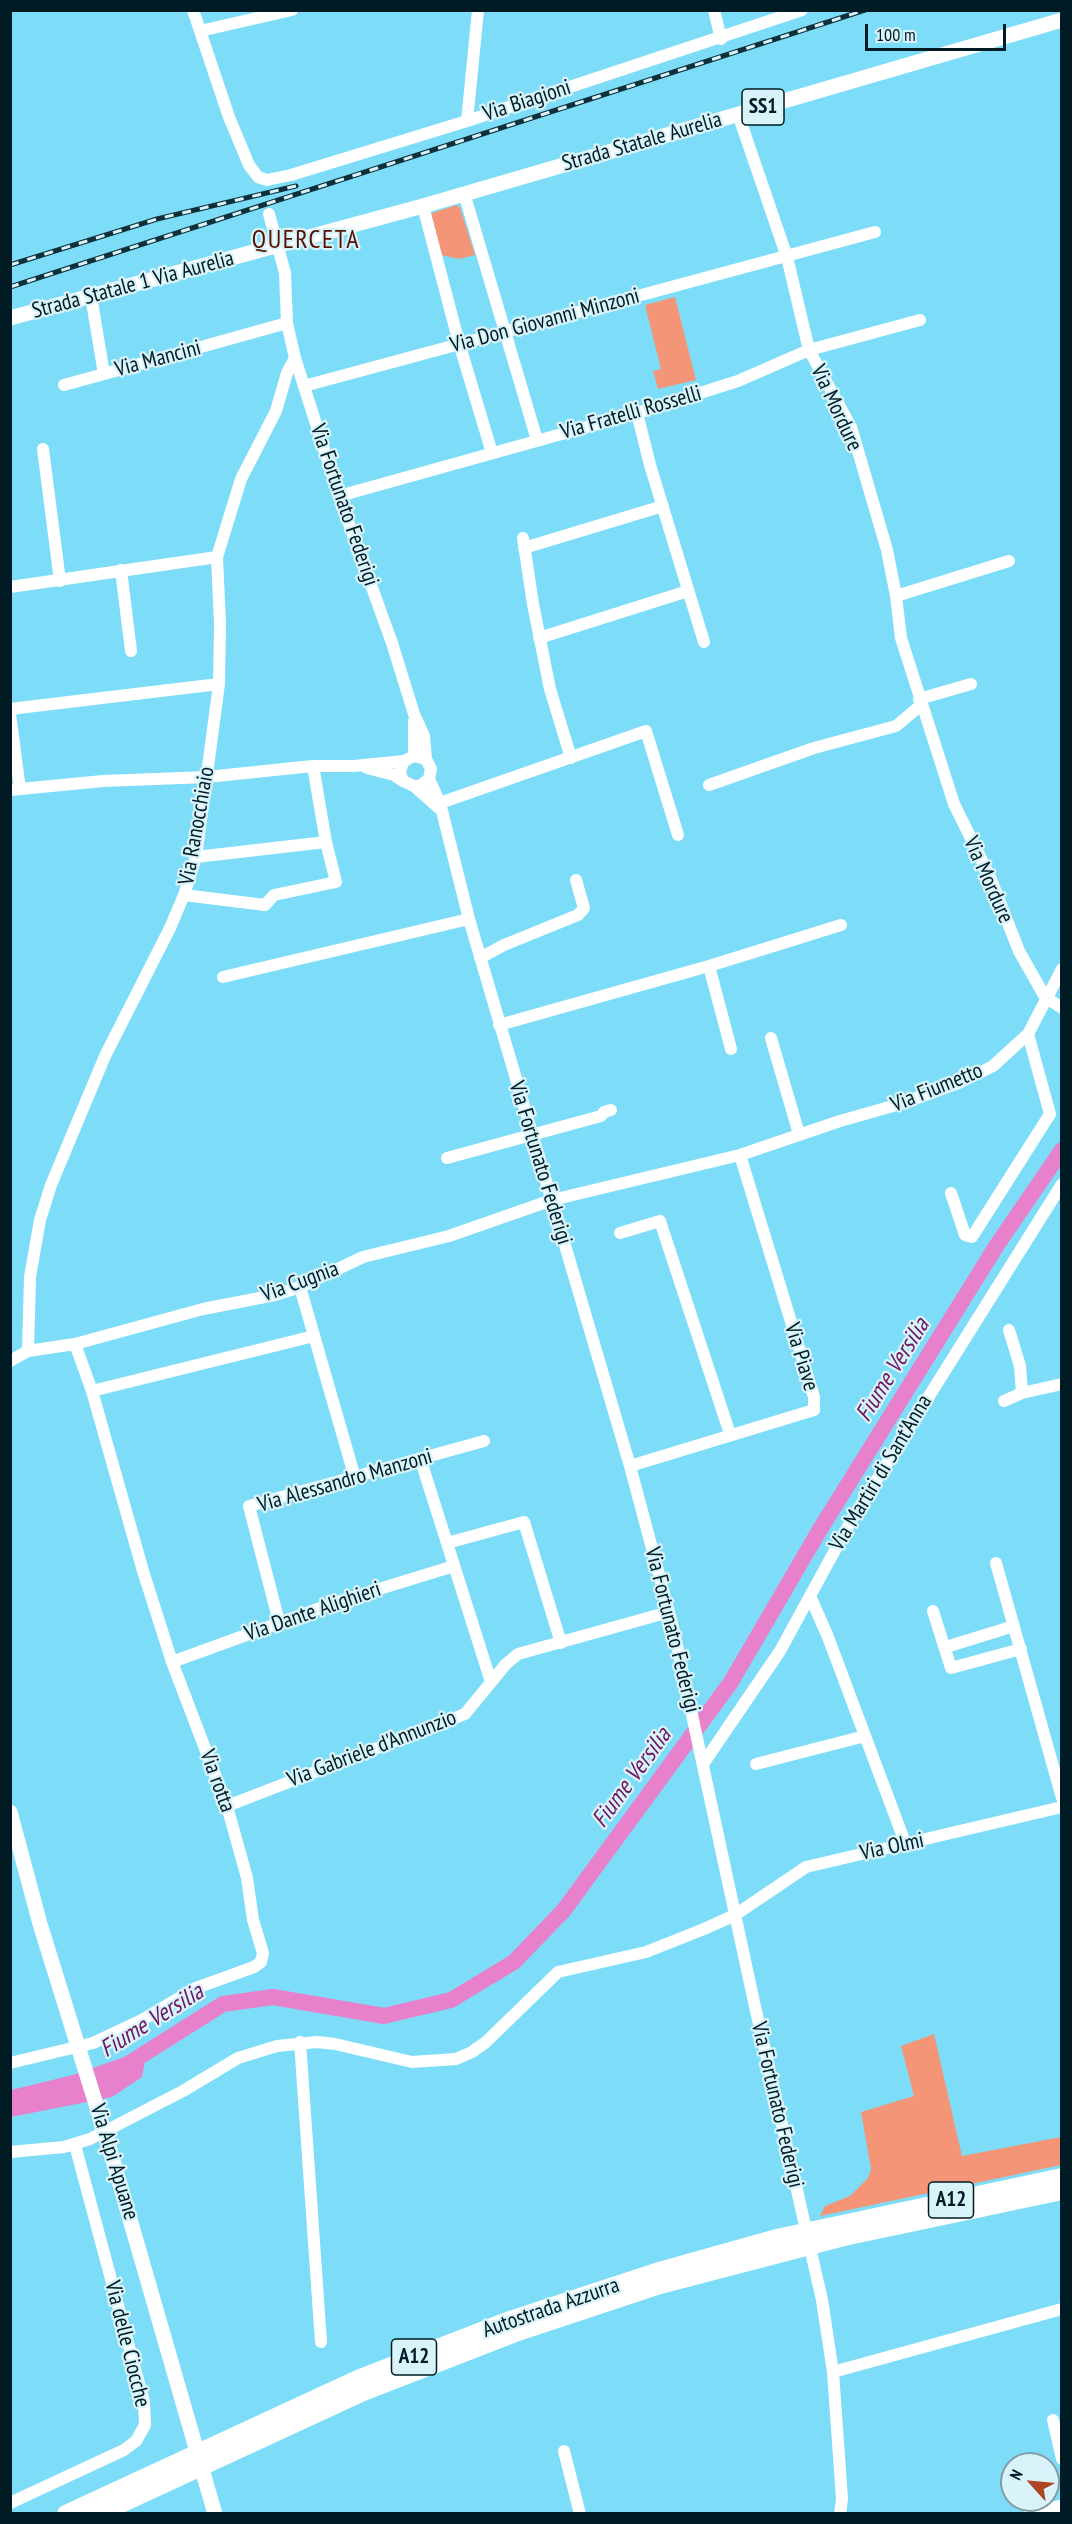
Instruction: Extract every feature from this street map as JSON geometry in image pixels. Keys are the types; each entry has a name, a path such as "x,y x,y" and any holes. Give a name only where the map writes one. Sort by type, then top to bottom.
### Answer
{"highway":[{"name":"Autostrada Azzurra","path":"66,2514 369,2374 510,2320 656,2272 778,2246 1062,2177"},
{"name":"Autostrada Azzurra","path":"842,2230 1062,2191"},
{"name":"Autostrada Azzurra","path":"99,2514 363,2392 515,2333 778,2246"}],"main road":[{"name":"Strada Statale Aurelia","path":"464,194 1062,20"},
{"name":"Strada Statale 1 Via Aurelia","path":"10,318 464,194"},
{"name":"Via Alpi Apuane","path":"10,1812 40,1924 108,2144 215,2514"},
{"path":"1031,2514 1062,2506"}],"street":[{"path":"194,10 200,31 292,10"},
{"path":"466,121 478,10"},
{"path":"714,10 721,39"},
{"name":"Via Biagioni","path":"200,31 229,117 252,170 258,177 267,180 291,175 466,121 721,39 802,10"},
{"name":"Via Mordure","path":"738,114 787,257 809,350 851,427 879,520 896,596 901,638 954,804 990,877 1019,951 1045,997 1062,1008"},
{"path":"464,194 537,440"},
{"path":"423,206 459,343 492,453"},
{"name":"Via Fortunato Federigi","path":"269,214 280,246 285,273 287,323 295,358 339,496 392,643 414,714 414,759"},
{"name":"Via Don Giovanni Minzoni","path":"304,386 875,232"},
{"name":"Via Mancini","path":"90,296 104,374 287,323"},
{"name":"Via Fratelli Rosselli","path":"339,496 637,413 738,381 809,350 920,320"},
{"name":"Via Ranocchiaio","path":"28,1351 30,1277 40,1220 48,1194 105,1056 170,928 196,857 219,684 220,624 217,557 241,479 276,411 287,373 295,358"},
{"path":"64,385 104,374"},
{"path":"637,413 650,465 704,642"},
{"path":"43,449 60,581"},
{"path":"571,758 550,689 539,638 524,543 663,506"},
{"path":"10,587 217,557"},
{"path":"896,596 1009,561"},
{"path":"121,570 131,651"},
{"path":"539,638 688,591"},
{"path":"10,709 219,684"},
{"path":"709,785 814,748 896,726 920,702 971,684"},
{"path":"10,714 15,789 103,781 207,777 313,766 354,766 414,759 431,769 429,779 425,783 409,784"},
{"path":"354,766 379,770 409,784 441,807 646,731 678,835"},
{"path":"409,784 400,771 414,759"},
{"path":"184,895 265,905 274,895 336,882 326,842 313,766"},
{"name":"Via Fortunato Federigi","path":"429,779 441,807 480,958 630,1466 669,1612 735,1915 814,2257 833,2372 845,2514"},
{"path":"196,857 326,842"},
{"path":"480,958 504,945 578,915 584,908 576,880"},
{"path":"223,977 469,919"},
{"path":"499,1025 709,966 841,925"},
{"path":"709,966 731,1049"},
{"name":"Via Fiumetto","path":"552,1200 740,1155 961,1082 993,1066 1028,1034 1045,997 1062,969"},
{"path":"951,1193 965,1235 972,1237 1050,1114 1028,1034"},
{"path":"771,1038 800,1134"},
{"path":"447,1158 601,1116 611,1110"},
{"name":"Via Piave","path":"630,1466 814,1410 814,1397 740,1155"},
{"name":"Via Martiri di Sant'Anna","path":"702,1757 780,1651 829,1558 887,1461 1062,1184"},
{"name":"Via Cugnia","path":"10,1361 28,1351 75,1344 203,1309 275,1295 300,1287 363,1257 449,1236 552,1200"},
{"path":"620,1233 660,1221 730,1434"},
{"path":"300,1287 355,1478"},
{"path":"1010,1330 1020,1366 1022,1393"},
{"path":"92,1391 314,1336"},
{"name":"Via rotta","path":"10,2063 93,2043 142,2020 196,1988 254,1967 261,1962 263,1953 253,1920 247,1878 227,1806 172,1662 143,1571 92,1391 75,1344"},
{"path":"1004,1401 1022,1393 1062,1384"},
{"name":"Via Alessandro Manzoni","path":"279,1622 249,1506 484,1441"},
{"path":"420,1458 491,1682"},
{"path":"447,1543 524,1522 561,1643"},
{"path":"996,1563 1062,1798"},
{"name":"Via Dante Alighieri","path":"172,1662 337,1602 454,1566"},
{"path":"810,1596 906,1845"},
{"path":"933,1611 951,1668 1021,1649"},
{"name":"Via Gabriele d'Annunzio","path":"227,1806 465,1714 506,1664 518,1654 669,1612"},
{"path":"946,1647 1014,1626"},
{"path":"756,1764 865,1736"},
{"name":"Via Olmi","path":"735,1915 806,1867 1062,1806"},
{"path":"10,2152 75,2145 143,2113 238,2058 277,2046 300,2042 335,2044 412,2062 456,2059 486,2042 558,1972 646,1952 735,1915"},
{"path":"300,2042 321,2342"},
{"name":"Via delle Ciocche","path":"10,2503 124,2450 136,2440 145,2425 144,2402 75,2145"},
{"path":"833,2372 1062,2309"},
{"path":"1053,2420 1062,2459"},
{"path":"564,2451 580,2514"},
{"name":"Via Fortunato Federigi","path":"840,2514 842,2499"}],"shaded area":[{"path":"457,205 460,208 475,255 459,259 441,255 430,217 432,213"},
{"path":"675,297 696,380 658,389 653,371 661,369 645,305"},
{"path":"934,2034 962,2156 1061,2137 1061,2165 820,2216 825,2206 850,2196 868,2178 871,2169 861,2112 914,2096 901,2046"},
{"path":"147,2049 142,2077 112,2097 11,2117 11,2090 73,2075"}],"waterway":[{"name":"Fiume Versilia","path":"128,2064 223,2004 273,1997 384,2016 451,2000 514,1962 564,1910 731,1682 819,1531 997,1245 1062,1150"}],"railway":[{"path":"10,287 865,10"},
{"path":"10,265 157,219 296,186"}],"district":[{"name":"QUERCETA","path":"306,241"}]}
